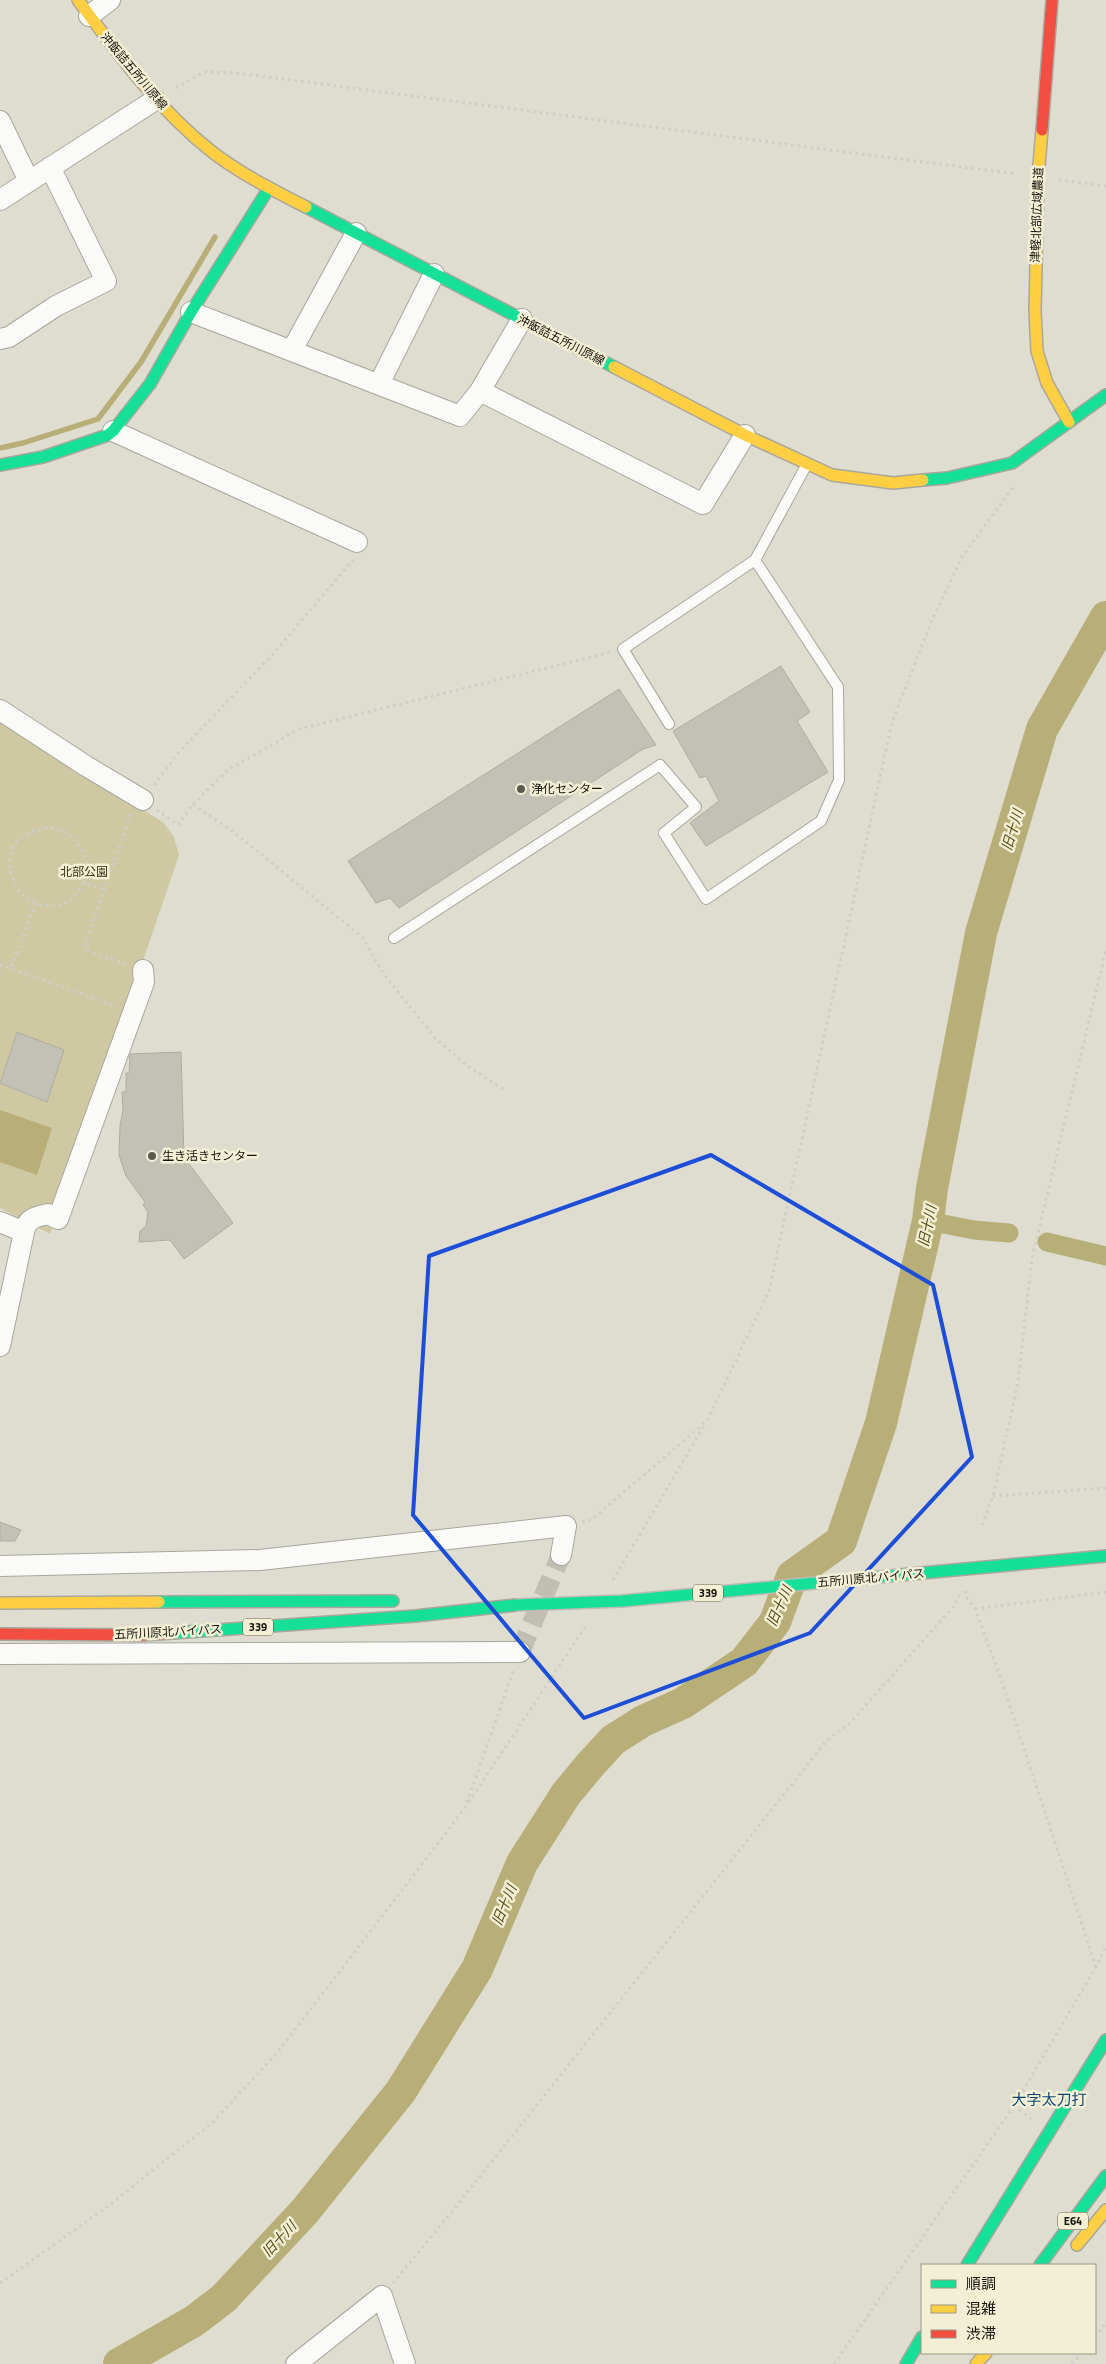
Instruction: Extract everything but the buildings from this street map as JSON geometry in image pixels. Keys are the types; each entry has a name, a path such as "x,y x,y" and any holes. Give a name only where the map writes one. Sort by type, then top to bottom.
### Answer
{"main road":[{"name":"津軽北部広域農道","path":"1052,0 1038,177 1035,311 1037,351 1047,383 1069,422"},
{"name":"沖飯詰五所川原線","path":"83,8 124,64 154,100 212,152 269,188 745,435 832,475 893,483 947,478 1012,463 1106,395"},
{"path":"0,465 43,457 108,435 113,431 150,384 269,188"},
{"name":"五所川原北バイパス","path":"0,1634 142,1635 415,1616 516,1606 622,1600 1106,1556"},
{"name":"339","path":"0,1603 407,1602"},
{"name":"五所川原北バイパス","path":"427,1602 516,1606"},
{"path":"968,2264 1106,2040"},
{"name":"E64","path":"1041,2264 1106,2176"},
{"path":"1069,2254 1106,2210"},
{"path":"906,2364 921,2339"},
{"path":"963,2364 971,2354"},
{"path":"976,2364 985,2354"}],"street":[{"path":"83,8 110,0"},
{"path":"0,200 154,100"},
{"path":"0,121 29,181"},
{"path":"0,339 9,337 56,306 106,281 50,167"},
{"path":"292,350 356,234"},
{"path":"379,384 434,274"},
{"path":"192,312 460,416 480,391 522,319"},
{"path":"480,391 703,504 745,435"},
{"path":"113,431 357,542"},
{"path":"0,710 86,766 140,798"},
{"path":"0,1346 25,1224 32,1218 48,1214 58,1219 134,1012 144,982 143,970"},
{"path":"0,1222 24,1232"},
{"path":"0,1566 260,1560 566,1526 561,1555"},
{"path":"0,1654 520,1652"},
{"path":"296,2364 382,2296 405,2364"}],"lane":[{"path":"669,724 623,649 756,560 808,463"},
{"path":"394,938 660,765 696,807 664,833 706,899 820,820 839,780 838,687 756,560"}],"path":[{"path":"154,100 204,72 236,73 1106,186"},
{"path":"566,1526 591,1520 707,1421 769,1291 892,722 932,620 962,557 1016,482 1012,463"},
{"path":"143,970 91,952 86,948 86,942 104,889 140,798 179,752 274,653 352,561 357,542"},
{"path":"140,798 178,826 193,804 228,770 300,729 623,649"},
{"path":"193,804 239,836 363,938 382,973 436,1039 469,1067 503,1089"},
{"path":"52,828 65,832 79,843 85,852 87,865 84,883 71,900 61,904 41,905 23,896 9,874 10,856 20,838 30,833 52,828"},
{"path":"84,883 104,889"},
{"path":"11,969 35,902"},
{"path":"982,1525 993,1496 1018,1383 1032,1258 1106,950"},
{"path":"0,965 134,1012"},
{"path":"993,1496 1106,1488"},
{"path":"382,2296 828,1739 849,1724 954,1606 964,1587 967,1598 975,1609 1000,1676 1096,1967"},
{"path":"975,1609 1106,1592"},
{"path":"0,2284 107,2207 212,2123 277,2053 465,1808 520,1652"},
{"path":"834,2364 1014,2106 1096,1967 1106,1946"},
{"path":"1014,2106 1031,2120"},
{"path":"1096,2336 1106,2323"},
{"path":"1072,2364 1081,2354"}],"highlighted area":[{"path":"711,1155 933,1285 972,1457 810,1633 584,1718 413,1515 429,1256"}],"green space":[{"name":"北部公園","path":"0,719 164,823 174,837 179,855 50,1234 0,1208"}],"shaded area":[{"path":"0,1110 52,1128 37,1175 0,1162"}],"waterway":[{"path":"0,448 23,443 98,419 141,362 215,237"},
{"name":"旧十川","path":"119,2364 194,2321 224,2298 305,2211 401,2091 477,1969 522,1863 566,1794 591,1764 613,1740 643,1721 683,1703 744,1662 775,1622 792,1576 841,1541 881,1423 928,1221 932,1188 981,933 1042,729 1106,617"},
{"path":"928,1221 974,1230 1009,1233"},
{"path":"1047,1242 1106,1256"}],"tunnel":[{"path":"520,1652 561,1555"}],"traffic: fast":[{"path":"0,465 43,457 108,435 113,431 150,384 191,312 269,188"},
{"path":"306,207 614,367"},
{"path":"923,480 947,478 1012,463 1106,395"},
{"path":"900,1575 1106,1556"},
{"path":"516,1605 622,1601 900,1575"},
{"path":"159,1602 393,1601"},
{"path":"173,1633 415,1616 516,1605"},
{"path":"968,2264 1106,2040"},
{"path":"1041,2264 1106,2176"},
{"path":"906,2364 921,2339"}],"traffic: slow":[{"path":"78,0 156,99 192,135 233,167 306,207"},
{"path":"1042,130 1038,177 1035,311 1037,351 1047,383 1069,422"},
{"path":"614,367 745,435 832,475 893,483 923,480"},
{"path":"0,1603 159,1602"},
{"path":"1077,2245 1106,2210"},
{"path":"976,2364 985,2354"}],"traffic: jam":[{"path":"1042,130 1052,0"},
{"path":"0,1634 142,1635 173,1633"}],"place":[{"name":"浄化センター","path":"521,789"},
{"name":"生き活きセンター","path":"152,1156"}],"district":[{"name":"大字太刀打","path":"1049,2100"}]}
